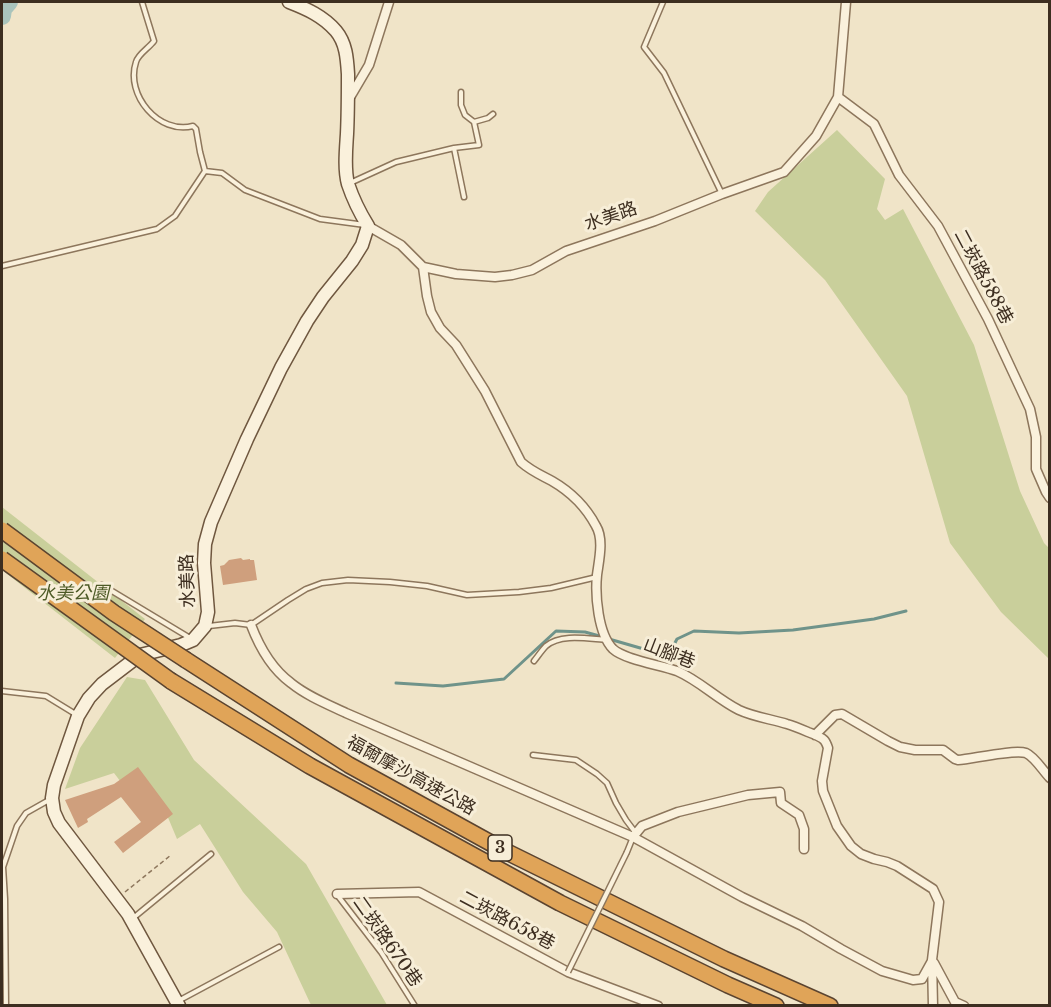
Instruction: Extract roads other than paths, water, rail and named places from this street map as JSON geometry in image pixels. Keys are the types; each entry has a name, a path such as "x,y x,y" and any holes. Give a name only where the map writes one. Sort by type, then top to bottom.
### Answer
{"highway":[{"name":"福爾摩沙高速公路","path":"2,530 114,613 349,765 507,852 724,959 830,1005"},
{"name":"3","path":"2,559 171,681 310,766 560,903 728,985 776,1005"}],"street":[{"path":"289,2 311,10 322,18 336,30 343,42 347,56 346,160 348,183 361,215 368,226 401,245 423,267 431,312 440,328 456,345 486,390 521,462 531,471 574,496 588,511 598,528 600,547 597,595 600,617 607,640"},
{"path":"348,99 369,65 389,2"},
{"path":"838,98 846,2"},
{"name":"水美路","path":"423,267 456,274 495,277 532,270 566,251 655,221 784,172 816,136 838,98"},
{"name":"二崁路588巷","path":"838,98 874,124 899,175 938,226 988,319 1030,409 1036,437 1036,469 1050,498"},
{"name":"水美路","path":"193,640 205,626 208,612 204,544 211,522 281,368 307,321 362,245 368,226"},
{"path":"251,625 271,663 289,682 306,694 634,835 742,897 802,926 882,971 902,978 922,979 932,960"},
{"path":"178,1004 131,919 59,823 54,812 52,798 54,785 78,716 89,698 102,684 140,655 193,640"},
{"name":"山腳巷","path":"607,640 613,649 620,653 687,675 722,701 741,711 787,724 815,735"},
{"path":"933,1005 932,960 939,902 933,889 897,866 861,854 851,846 837,826 823,791 822,781 828,748 823,739 815,735 835,715 842,714 900,747 915,750 943,750 958,760 1006,753 1027,753 1050,778"},
{"path":"634,835 642,826 678,812 748,795 780,792 781,802 799,814 804,829 804,849"},
{"name":"二崁路658巷","path":"337,894 419,892 568,972 647,1003 658,1005"},
{"path":"932,960 955,1002 964,1005"}],"lane":[{"path":"2,266 157,230 175,216 205,171 196,129 193,126 186,128 162,122 151,115 135,87 133,72 136,58 154,41 142,2"},
{"path":"663,2 644,47 664,74 722,194"},
{"path":"348,183 396,162 454,148 479,145 474,122 465,116 461,105 461,92"},
{"path":"474,122 493,114"},
{"path":"454,148 464,197"},
{"path":"205,171 222,173 245,190 320,219 368,226"},
{"path":"205,626 235,623 251,625 288,600 322,583 348,580 390,582 427,586 467,595 551,588 597,577"},
{"path":"102,585 193,640"},
{"path":"534,661 546,646 555,640 566,638 607,640"},
{"path":"2,691 46,696 78,716"},
{"path":"533,755 576,760 597,774 607,783 634,835 568,972"},
{"path":"6,1005 3,867 16,826 26,813 52,798"},
{"path":"131,919 211,854"},
{"name":"二崁路670巷","path":"337,894 381,952 415,1005"},
{"path":"178,1004 279,947"}],"waterway":[{"path":"2,16 3,9 9,2"},
{"path":"609,639 668,656 677,639 694,631 739,633 793,630 874,619 906,611"},
{"path":"396,683 443,686 504,679 556,631 585,632 603,637"}],"park label":[{"name":"水美公園","path":"73,594"}]}
